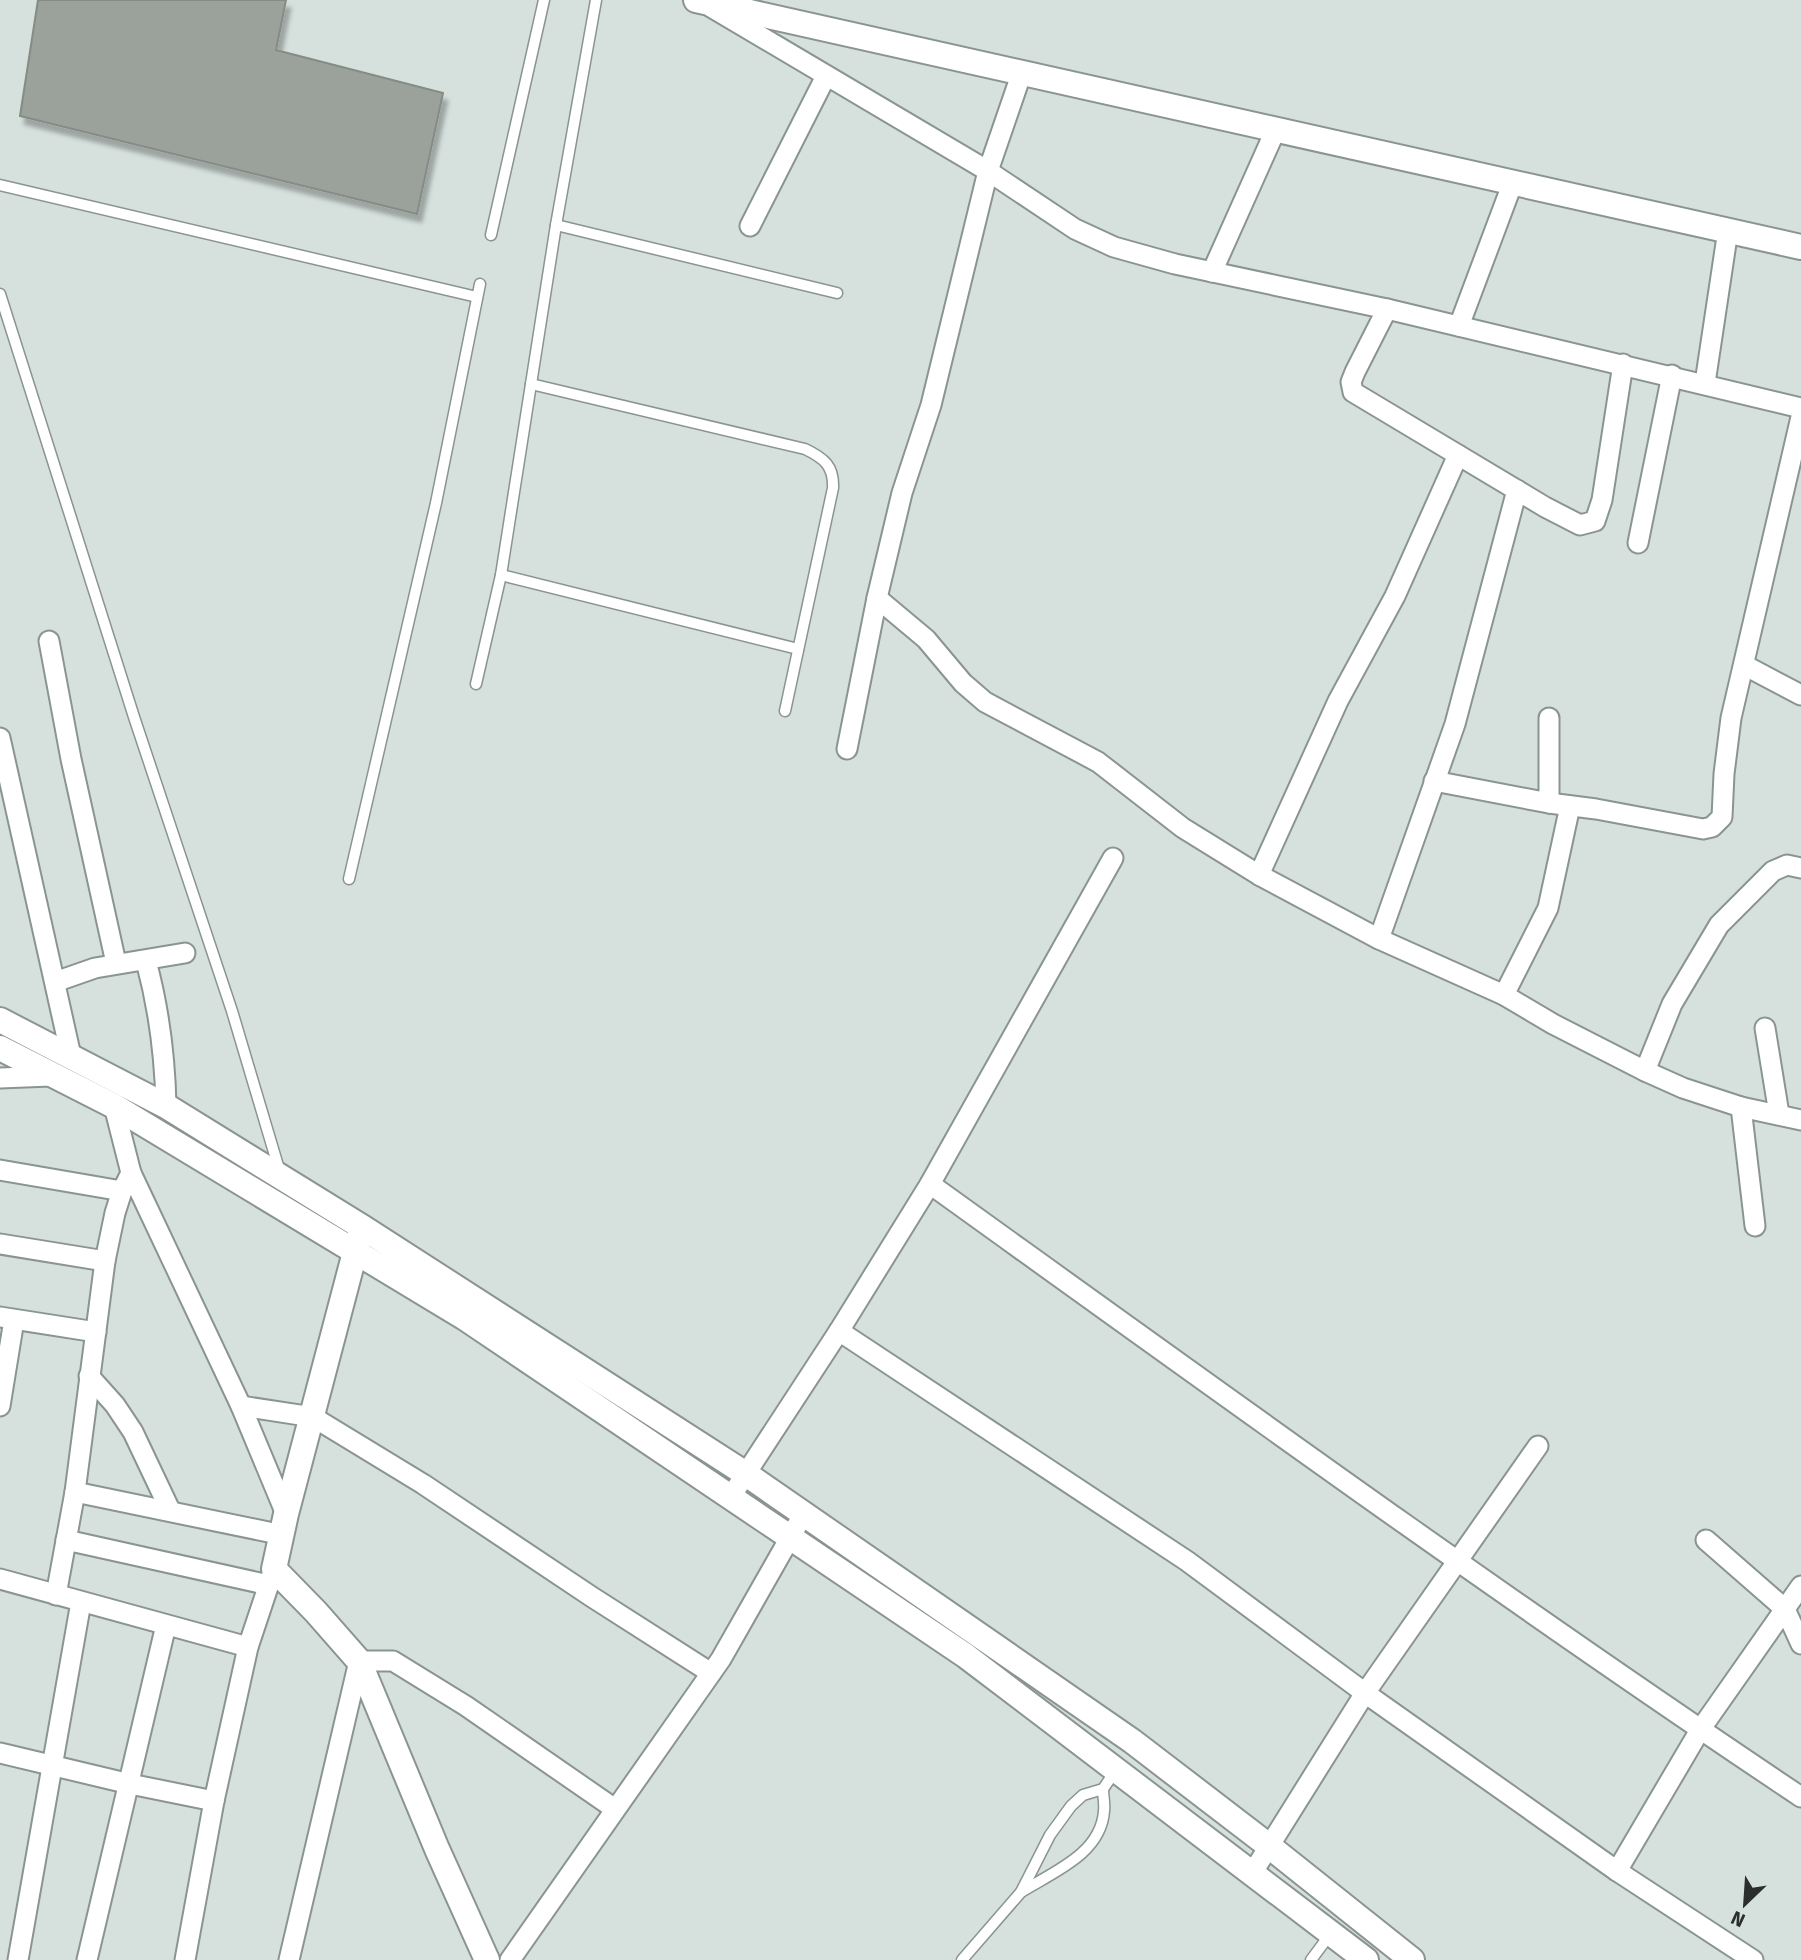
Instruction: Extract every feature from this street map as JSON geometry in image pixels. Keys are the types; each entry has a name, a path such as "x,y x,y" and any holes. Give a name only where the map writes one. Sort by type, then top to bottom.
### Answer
{"street":[{"path":"699,1 1801,247"},
{"path":"699,1 988,171 1075,229 1114,247 1212,272 1387,309 1672,375 1801,408"},
{"path":"847,749 877,598 902,493 931,405 988,171 1022,72"},
{"path":"750,226 826,76"},
{"path":"1212,272 1276,129"},
{"path":"1459,326 1513,182"},
{"path":"1705,383 1728,230"},
{"path":"1387,309 1355,372 1351,382 1353,392 1568,520 1580,524 1595,521 1602,500 1623,364"},
{"path":"1638,543 1672,375"},
{"path":"1434,782 1703,829 1718,824 1724,808 1724,774 1731,718 1801,417"},
{"path":"1259,875 1338,701 1395,596 1458,455"},
{"path":"1379,939 1455,724 1517,490"},
{"path":"877,598 926,639 963,683 985,702 1098,762 1183,828 1259,875 1379,939 1504,995 1553,1024 1645,1071 1683,1088 1741,1107 1801,1120"},
{"path":"49,641 71,759 116,964"},
{"path":"1744,665 1801,695"},
{"path":"1549,718 1549,803"},
{"path":"0,738 71,1056"},
{"path":"1504,995 1548,908 1570,806"},
{"path":"730,1498 839,1331 930,1184 1113,858"},
{"path":"1645,1071 1672,1004 1719,925 1773,871 1787,865 1801,868"},
{"path":"55,982 96,968 185,953"},
{"path":"146,961 164,1050 166,1106"},
{"path":"0,1020 166,1106 362,1227 746,1474 1132,1741 1412,1960"},
{"path":"1765,1028 1779,1114"},
{"path":"0,1048 114,1106 465,1318 966,1656 1110,1779 1253,1872 1367,1960"},
{"path":"0,1078 55,1076"},
{"path":"114,1106 126,1182 242,1406 285,1525"},
{"path":"1741,1107 1755,1226"},
{"path":"0,1170 126,1182"},
{"path":"56,1595 75,1492 105,1261 126,1182"},
{"path":"930,1184 1458,1560 1700,1730 1801,1797"},
{"path":"185,1960 214,1801 248,1647 271,1577 362,1227"},
{"path":"0,1244 105,1261"},
{"path":"0,1406 7,1318 96,1332"},
{"path":"839,1331 1187,1561 1365,1693 1617,1871 1753,1960"},
{"path":"89,1376 115,1405 133,1432 170,1510"},
{"path":"242,1406 313,1417 423,1484 711,1673"},
{"path":"1253,1872 1365,1693 1538,1446"},
{"path":"75,1492 170,1510 285,1525"},
{"path":"510,1960 711,1673 804,1513"},
{"path":"66,1540 271,1577 316,1612 359,1661 486,1960"},
{"path":"1706,1540 1785,1609 1801,1644"},
{"path":"0,1579 248,1647"},
{"path":"1617,1871 1700,1730 1801,1586"},
{"path":"18,1960 81,1602"},
{"path":"87,1960 166,1625"},
{"path":"359,1661 393,1661 466,1706 615,1809"},
{"path":"289,1960 359,1661"},
{"path":"0,1754 214,1801"}],"lane":[{"path":"491,235 544,0"},
{"path":"476,684 501,575 556,225 596,0"},
{"path":"0,185 477,297"},
{"path":"556,225 836,293"},
{"path":"349,879 436,503 480,284"},
{"path":"0,294 134,717 232,1011 281,1177"},
{"path":"531,384 805,449 823,457 834,473 833,488 785,711"},
{"path":"501,575 798,649"},
{"path":"1021,1892 1089,1848 1099,1832 1110,1779"},
{"path":"962,1960 1021,1892 1051,1835 1071,1806 1083,1795 1110,1779"},
{"path":"1311,1960 1331,1933"}],"building":[{"path":"38,0 286,0 276,50 443,93 417,214 20,116"}]}
